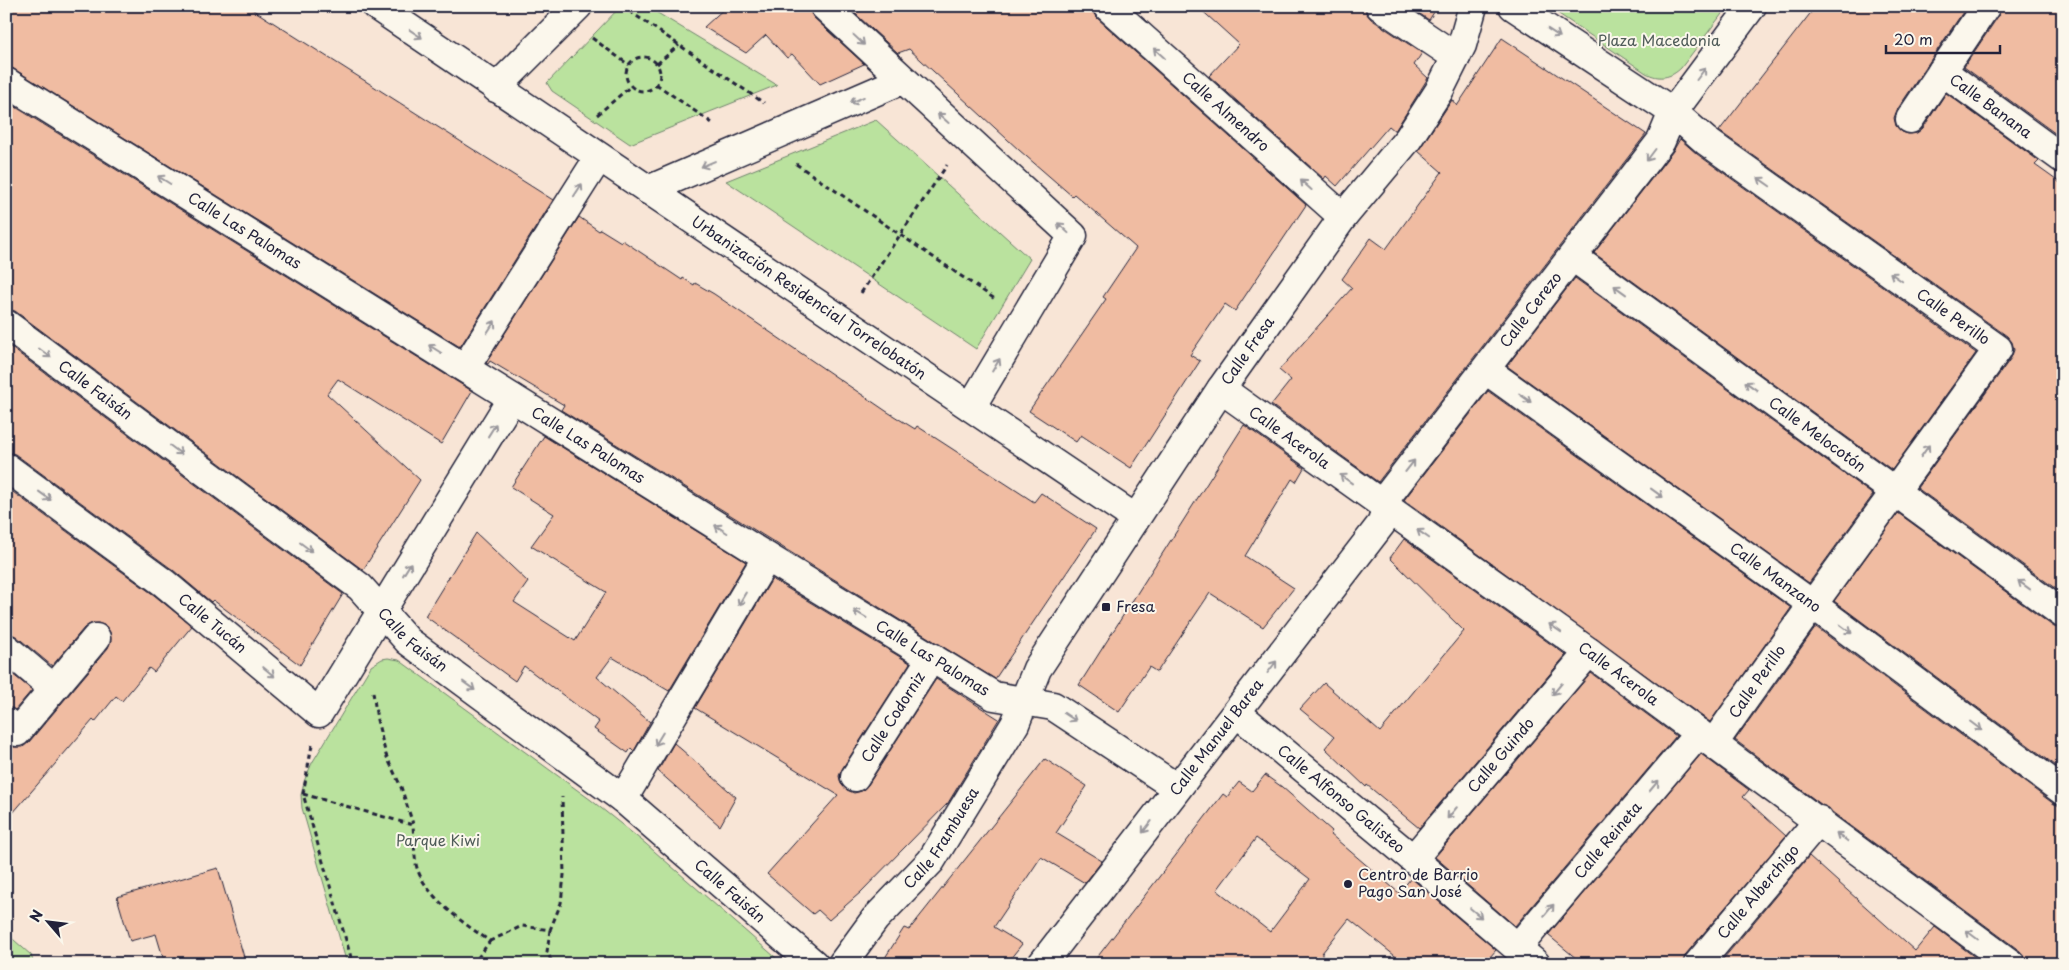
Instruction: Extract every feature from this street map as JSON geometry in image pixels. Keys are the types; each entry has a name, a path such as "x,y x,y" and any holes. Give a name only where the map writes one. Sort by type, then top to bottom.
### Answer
{"street":[{"name":"Urbanización Residencial Torrelobatón","path":"376,6 1136,518"},
{"path":"824,6 1073,236 971,407"},
{"name":"Calle Almendro","path":"1106,6 1343,217"},
{"path":"1380,6 1456,57"},
{"name":"Calle Fresa","path":"1025,701 1037,669 1220,389 1343,217 1408,139 1439,91 1462,45 1473,6"},
{"path":"1513,6 1672,112 1752,6"},
{"path":"1910,119 1986,6"},
{"path":"496,88 571,13"},
{"name":"Calle Banana","path":"1942,71 2063,159"},
{"path":"648,190 902,80"},
{"name":"Calle Las Palomas","path":"6,82 767,557 994,696 1053,706 1177,788"},
{"name":"Calle Cerezo","path":"1386,508 1389,494 1661,141 1672,112"},
{"name":"Calle Perillo","path":"1672,112 1706,141 1998,348 1897,491 1812,604 1706,738"},
{"path":"465,368 599,157"},
{"name":"Calle Melocotón","path":"1573,256 2063,614"},
{"name":"Calle Faisán","path":"6,324 360,588 382,610 408,641 624,799 814,964"},
{"name":"Calle Manzano","path":"1486,370 1812,604 2063,791"},
{"name":"Calle Acerola","path":"1220,389 1588,652 2011,964"},
{"path":"319,713 512,398"},
{"name":"Calle Tucán","path":"6,467 164,583 319,713"},
{"name":"Calle Manuel Barea","path":"1042,964 1177,788 1237,714 1382,523 1386,508"},
{"path":"624,799 767,557"},
{"path":"6,722 17,732 96,638"},
{"path":"6,648 53,688"},
{"name":"Calle Guindo","path":"1414,860 1588,652"},
{"name":"Calle Codorniz","path":"854,777 932,657"},
{"name":"Calle Frambuesa","path":"842,964 874,919 931,861 1015,724 1025,701"},
{"name":"Calle Alfonso Galisteo","path":"1237,714 1414,860 1529,959"},
{"name":"Calle Reineta","path":"1529,959 1706,738"},
{"name":"Calle Alberchigo","path":"1698,964 1818,820"}],"path":[{"path":"622,6 797,126"},
{"path":"571,13 629,64"},
{"path":"657,64 679,45"},
{"path":"642,57 653,60 657,64 660,74 652,88 647,90 636,89 631,86 626,75 629,64 632,61 642,57"},
{"path":"656,84 900,235 1024,319"},
{"path":"570,138 631,86"},
{"path":"842,320 965,137"},
{"path":"346,670 372,687 377,720 386,755 401,787 413,825 416,865 423,880 432,893 475,932 490,941"},
{"path":"319,713 303,794 353,964"},
{"path":"553,964 547,952 550,930 561,903 564,875 561,827 562,793 580,767"},
{"path":"303,794 413,825"},
{"path":"476,964 490,941 522,926 550,930"}],"green space":[{"path":"621,6 646,6 777,85 630,144 552,91 547,83"},
{"name":"Plaza Macedonia","path":"1547,6 1728,6 1681,68 1669,76 1656,77 1646,73"},
{"path":"876,120 1030,259 976,349 726,181"},
{"name":"Parque Kiwi","path":"382,659 399,660 591,800 646,844 783,964 347,964 302,808 301,795 312,763 371,666"},
{"path":"6,933 31,955 34,964 6,964"}],"building":[{"path":"6,6 247,6 553,200 460,347 14,69 6,66"},
{"path":"727,6 809,6 813,17 864,64 820,84 792,54 787,58 766,35 746,53 704,27"},
{"path":"847,6 1092,6 1092,11 1097,18 1306,205 1235,311 1225,304 1190,355 1200,361 1131,468 1081,435 1076,442 1029,411 1106,299 1103,297 1136,248 1074,194 1072,196 1019,150 909,49 898,53"},
{"path":"1197,6 1365,6 1366,13 1371,19 1422,53 1414,65 1428,78 1395,131 1389,126 1337,186 1326,176 1324,179 1209,76 1239,44"},
{"path":"1408,6 1438,6 1429,20"},
{"path":"1816,6 1967,6 1897,110 1894,118 1896,126 1902,132 1908,134 1917,133 1923,128 1946,93 2039,161 2035,165 2063,185 2063,594 1917,488 2011,358 2014,350 2012,342 2007,336 1719,131"},
{"path":"2001,6 2063,6 2063,124 2056,134 1964,67 1999,15"},
{"path":"1502,38 1646,134 1378,482 1271,405 1291,380 1279,370 1352,288 1342,279 1371,238 1386,249 1442,172 1418,151 1452,100 1457,106"},
{"path":"6,101 472,391 441,444 338,379 327,394 420,480 363,570 15,311 6,309"},
{"path":"1680,139 1697,154 1976,353 1892,470 1594,253 1673,151"},
{"path":"579,217 599,231 600,229 621,242 622,240 682,280 683,278 694,285 695,283 714,294 886,411 915,429 917,426 1034,502 1041,493 1096,529 995,679 561,410 564,405 490,361 488,364 486,363"},
{"path":"1575,278 1873,495 1809,583 1507,366"},
{"path":"6,344 343,594 300,665 213,600 211,602 173,570 15,454 6,452"},
{"path":"1488,391 1791,608 1710,722 1404,500"},
{"path":"1244,425 1304,468 1296,482 1292,479 1245,556 1294,588 1263,627 1210,593 1157,672 1149,667 1119,712 1079,685"},
{"path":"544,436 746,562 669,691 612,657 597,677 650,722 634,751 631,748 628,753 594,729 599,722 524,666 515,681 425,616 476,533 528,582 514,602 575,641 606,592 531,546 554,514 511,487"},
{"path":"6,487 154,595 192,626 154,672 149,668 122,701 116,696 95,722 93,720 6,821 6,743 14,747 23,747 29,742 108,648 111,640 110,632 106,626 98,623 90,624 84,628 52,666 16,636 6,633"},
{"path":"1898,513 2054,627 2063,629 2063,771 1834,601"},
{"path":"1404,539 1566,655 1419,828 1367,785 1366,787 1325,748 1334,737 1300,709 1324,683 1380,732 1464,631 1390,558"},
{"path":"772,579 910,663 842,769 839,776 841,784 847,790 854,793 862,791 868,785 936,679 999,719 948,803 861,892 829,920 818,910 813,914 767,874 838,795 695,708"},
{"path":"1816,627 2054,804 2063,806 2063,964 2026,964 2025,957 2020,951 1735,740"},
{"path":"6,669 32,690 15,710 6,707"},
{"path":"1591,673 1676,736 1515,926 1435,857"},
{"path":"674,743 736,797 720,826 658,771"},
{"path":"1701,754 1749,790 1743,797 1786,836 1686,954 1683,964 1583,964 1548,935"},
{"path":"1045,759 1087,786 1056,833 1102,861 1085,883 1041,857 994,927 1022,944 1006,964 881,964 904,928 909,930"},
{"path":"1265,775 1282,787 1332,831 1330,834 1399,893 1411,878 1496,950 1484,964 1405,964 1349,919 1322,953 1322,964 1092,964 1223,794 1227,797 1239,782 1252,791","holes":["1256,838 1310,879 1270,932 1217,890"]},
{"path":"1809,856 1915,951 1935,927 1984,964 1719,964"},
{"path":"218,868 246,964 165,964 156,934 130,941 117,897"}],"place":[{"name":"Fresa","path":"1106,607"},
{"name":"Centro de Barrio Pago San José","path":"1348,884"}]}
